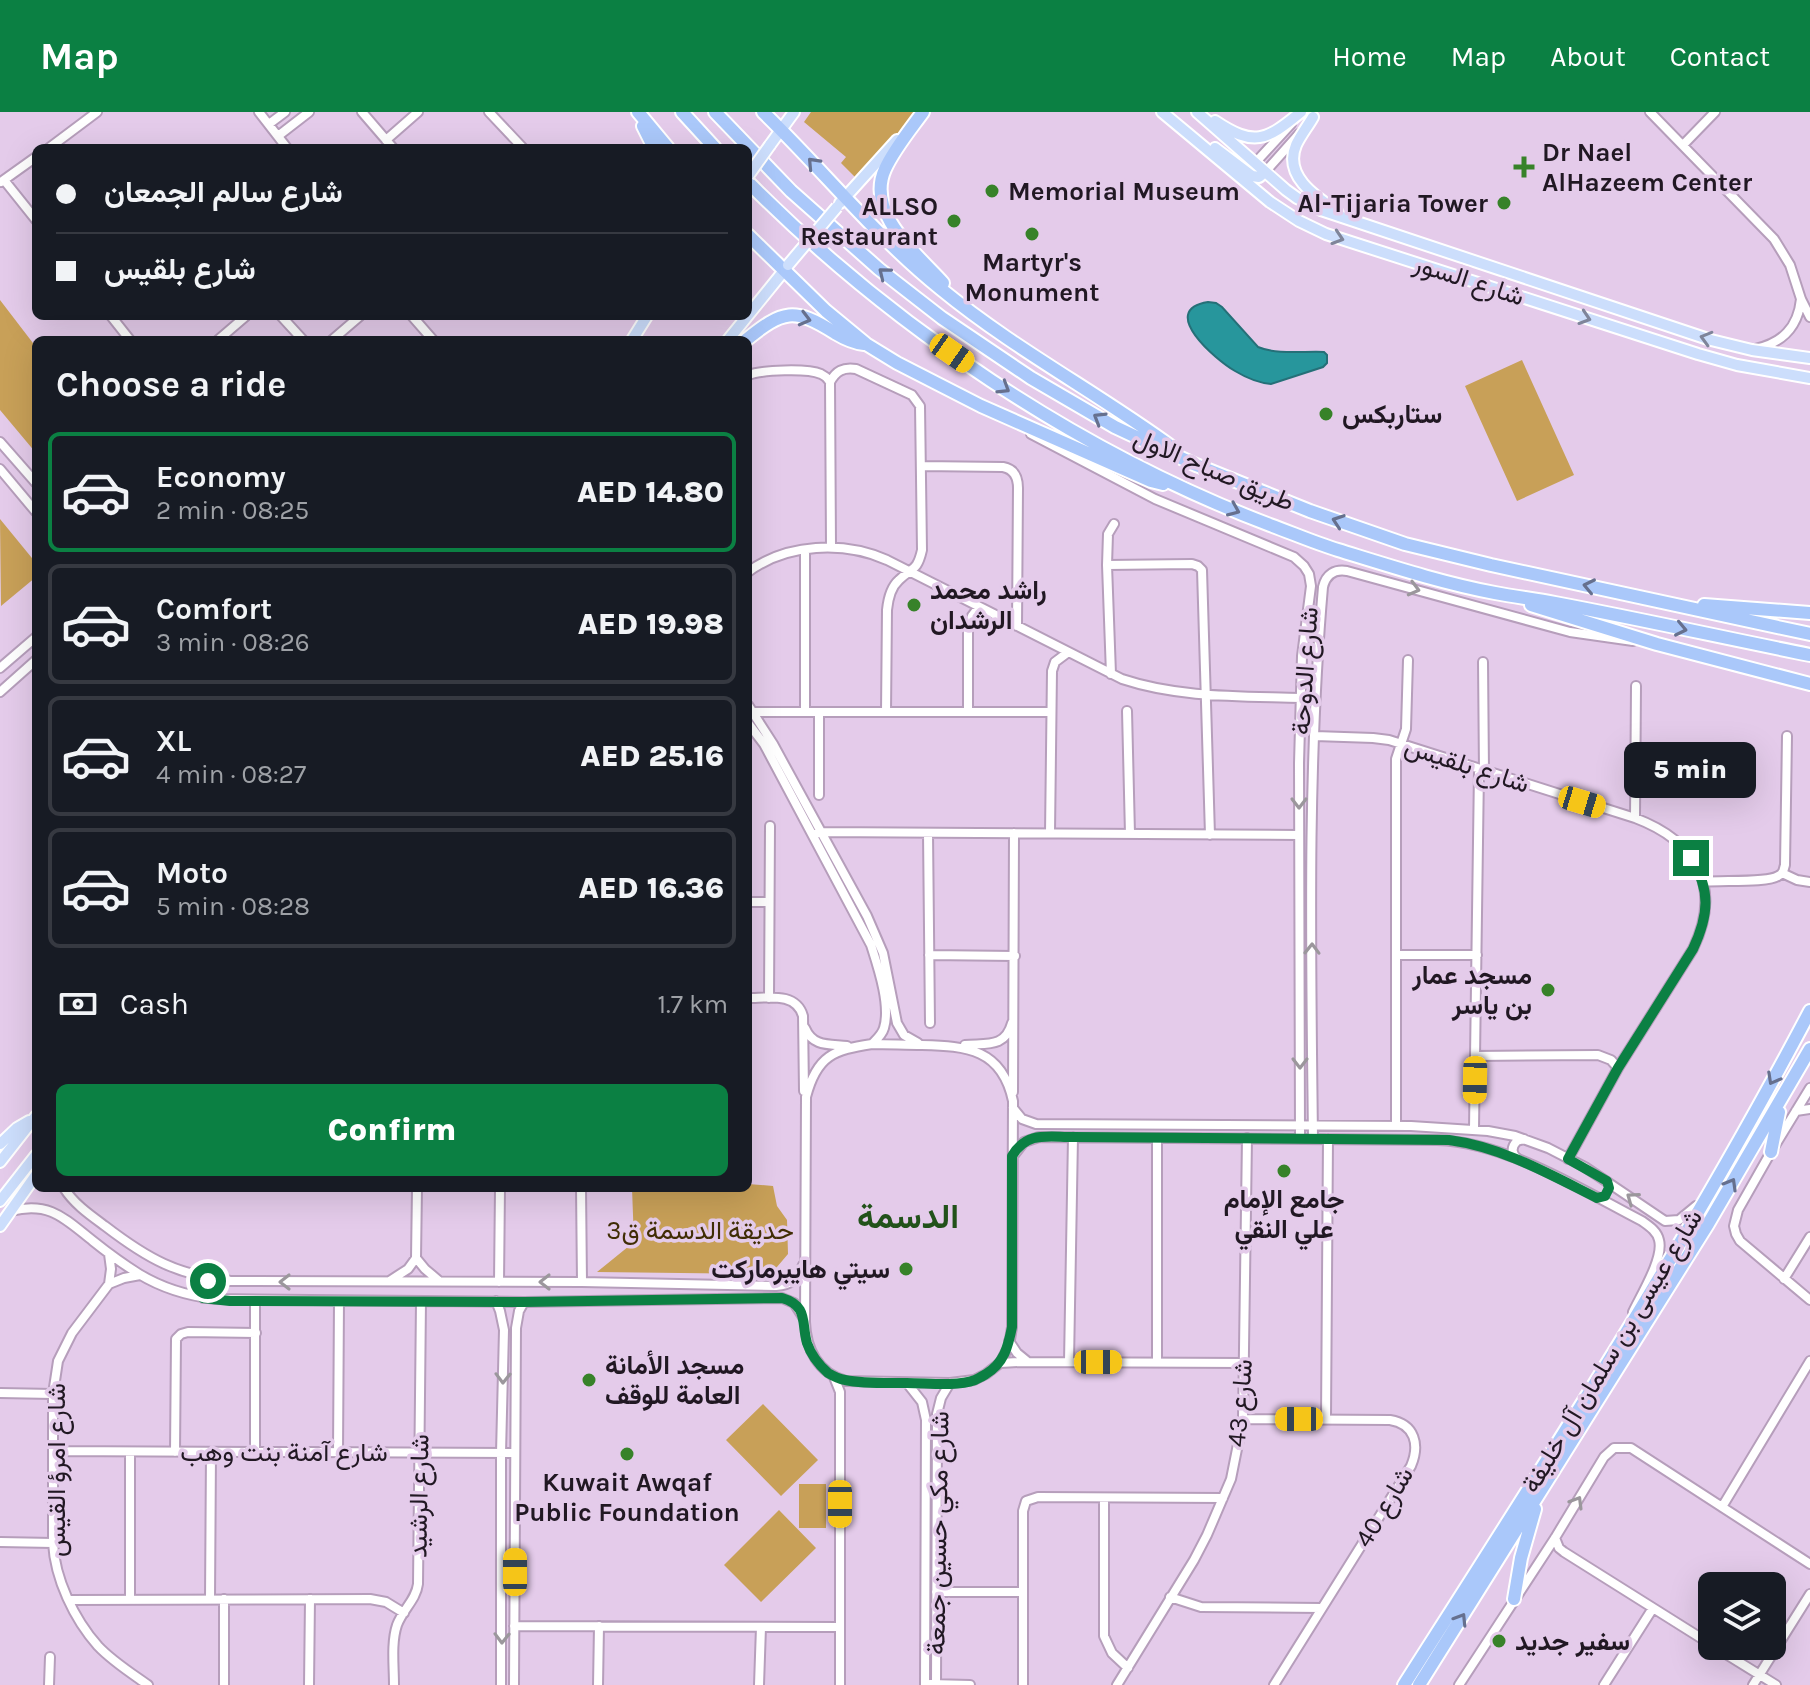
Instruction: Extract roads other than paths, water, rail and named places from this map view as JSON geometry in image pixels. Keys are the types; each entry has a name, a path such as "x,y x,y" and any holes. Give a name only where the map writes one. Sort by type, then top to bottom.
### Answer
{"highway":[{"path":"682,112 711,144"},
{"name":"طريق صباح الاول","path":"715,112 746,144"},
{"path":"763,112 781,129 841,202 967,310 1196,465"},
{"path":"923,112 886,165 881,177 880,199 891,224 967,310"},
{"path":"639,114 652,144"},
{"path":"639,114 665,144"},
{"name":"طريق صباح الاول","path":"752,150 791,191 879,269 942,318 1031,378 1115,427 1196,465 1310,511 1405,544 1810,634"},
{"name":"طريق صباح الاول","path":"752,183 780,213 887,305 991,380 1123,459 1189,491 1334,549 1494,593 1810,655"},
{"path":"752,238 786,268 826,311 866,344 910,371 1151,481 1189,491"},
{"path":"751,336 769,322 788,315 810,318 846,340 866,344"},
{"path":"1494,593 1657,644 1810,686"},
{"path":"1665,603 1810,613"},
{"name":"شارع عيسى بن سلمان آل خليفة","path":"1404,1685 1616,1348 1721,1171 1810,1011"},
{"name":"شارع عيسى بن سلمان آل خليفة","path":"1419,1685 1708,1224 1810,1049"},
{"path":"1771,1152 1784,1093"},
{"path":"1514,1599 1521,1558 1540,1492"}],"main road":[{"path":"752,173 794,112"},
{"path":"752,310 841,202 923,112"},
{"name":"شارع السور","path":"1162,112 1258,192 1293,218 1326,234 1698,354 1737,365 1810,378"},
{"path":"1200,112 1233,132 1253,138 1274,132 1302,112"},
{"name":"شارع السور","path":"1200,112 1297,198 1321,210 1683,331 1752,350 1810,358"},
{"path":"1316,115 1295,149 1297,175 1305,188 1352,221"},
{"path":"1188,135 1215,148 1249,174 1257,177 1265,172"},
{"path":"1255,163 1249,174 1250,182 1258,192"},
{"path":"731,336 744,320"},
{"path":"0,1144 32,1119"},
{"path":"0,1162 32,1121"},
{"path":"0,1201 32,1160"},
{"path":"0,1226 32,1181"}],"street":[{"path":"54,144 97,112"},
{"path":"259,112 284,144"},
{"path":"269,124 285,112"},
{"path":"278,136 309,112"},
{"path":"362,112 389,144 418,112"},
{"path":"489,112 519,144"},
{"path":"1255,163 1302,112"},
{"path":"1650,112 1777,244 1790,265 1810,317"},
{"path":"1683,145 1715,112"},
{"path":"1265,172 1316,115"},
{"path":"32,160 2,181 32,215"},
{"path":"1752,350 1786,335 1797,319 1801,299"},
{"path":"114,320 127,336"},
{"path":"223,336 241,320"},
{"path":"285,320 299,336"},
{"path":"337,336 355,320"},
{"path":"416,320 430,336"},
{"path":"831,547 830,382 838,371 853,369 914,396 920,408 922,550 918,563 896,583 887,605 886,712"},
{"path":"752,374 813,371 830,382"},
{"name":"شارع الدوحة","path":"981,406 1131,488 1298,559 1307,570 1310,582 1304,641 1299,763 1300,1139"},
{"path":"0,442 32,477"},
{"path":"921,466 1003,467 1011,469 1016,475 1017,626"},
{"path":"0,469 32,507"},
{"path":"1111,674 1107,565 1108,534 1114,524"},
{"path":"752,570 766,561 805,550 845,547 865,551 1067,653 1111,674 1149,687 1206,694 1301,698"},
{"path":"805,550 805,712"},
{"path":"1107,565 1192,564 1202,570 1210,835"},
{"name":"شارع الدوحة","path":"1313,1139 1311,964 1314,763 1318,646 1324,582 1330,574 1340,570 1570,632 1657,644"},
{"path":"968,712 968,628 979,607"},
{"path":"1304,641 1311,638 1318,642 1318,646"},
{"path":"0,668 32,640"},
{"path":"1050,833 1052,669 1067,653"},
{"path":"1396,1126 1396,759 1407,725 1408,660"},
{"path":"1474,1129 1483,662"},
{"path":"0,692 32,664"},
{"path":"1635,818 1636,686"},
{"path":"752,709 1050,712"},
{"path":"1127,711 1130,834"},
{"path":"752,712 773,744 866,933 876,960 885,1018 881,1035 872,1044"},
{"path":"819,712 819,795"},
{"path":"752,728 877,938 899,1027 906,1037 922,1045"},
{"name":"شارع بلقيس","path":"1315,736 1373,738 1401,744 1659,827 1679,843 1704,882"},
{"path":"1568,1159 1618,1068 1693,949 1706,907 1704,882 1768,880 1782,873 1785,865 1787,736"},
{"path":"1299,763 1307,768 1314,763"},
{"path":"769,998 770,826"},
{"path":"928,833 930,1023"},
{"path":"752,998 785,999 795,1002 802,1011 805,1322 806,1339 812,1354 834,1377 852,1381 950,1383 974,1380 986,1374 1000,1363 1012,1327 1014,833"},
{"path":"817,834 1299,835"},
{"path":"1782,873 1810,882"},
{"path":"752,902 769,902"},
{"path":"929,955 1015,956"},
{"path":"1396,955 1477,955"},
{"path":"805,1106 809,1086 820,1065 834,1053 872,1044 952,1046 1001,1041 1010,1031 1015,1010"},
{"path":"803,1023 809,1037 815,1042 853,1047"},
{"path":"952,1046 974,1050 994,1063 1008,1083 1013,1104 1022,1119 1036,1124 1474,1129 1525,1139 1568,1159 1607,1181 1662,1219 1672,1221 1690,1213 1721,1171"},
{"path":"1475,1056 1601,1055 1618,1068"},
{"path":"1796,1111 1810,1106 1809,1090"},
{"path":"1809,1090 1738,1210 1734,1226 1740,1241 1810,1300"},
{"path":"1012,1156 1021,1144 1030,1139 1073,1137 1449,1140 1481,1146 1518,1159 1653,1229 1659,1242 1656,1262 1616,1348"},
{"path":"1069,1362 1073,1137"},
{"path":"1157,1138 1157,1362"},
{"name":"شارع 43","path":"1117,1685 1207,1535 1231,1479 1243,1419 1247,1138"},
{"path":"1326,1419 1328,1139"},
{"path":"1518,1159 1513,1153 1513,1145 1525,1139"},
{"path":"1597,1198 1608,1192 1607,1181"},
{"path":"67,1192 90,1215 147,1256 211,1279 250,1282 390,1280 781,1286 796,1280 805,1260"},
{"path":"390,1280 408,1269 416,1258 417,1192"},
{"path":"499,1282 500,1192"},
{"path":"581,1192 582,1282"},
{"path":"11,1211 27,1207 50,1210 63,1216 140,1275 203,1298 230,1301 524,1302 782,1298 797,1306 805,1322"},
{"path":"80,1231 81,1220 90,1215"},
{"path":"1784,1279 1810,1237"},
{"path":"109,1254 109,1284 140,1275"},
{"path":"416,1258 441,1281"},
{"path":"180,1291 187,1284 188,1273"},
{"path":"203,1298 203,1287 211,1279"},
{"path":"356,1281 350,1290 357,1300"},
{"path":"620,1283 627,1290 620,1300"},
{"name":"شارع امرؤ القيس","path":"109,1284 65,1344 56,1370 53,1394 53,1543 58,1572 85,1629 99,1647 135,1680 148,1685"},
{"path":"255,1301 255,1452"},
{"path":"338,1452 339,1301"},
{"name":"شارع الرشيد","path":"394,1685 394,1637 398,1622 417,1594 418,1584 421,1301"},
{"path":"496,1301 504,1330 501,1685"},
{"path":"514,1685 516,1328 524,1302"},
{"path":"175,1452 176,1339 185,1332 256,1333"},
{"path":"1009,1341 1017,1353 1029,1362"},
{"path":"1722,1507 1810,1361"},
{"path":"1000,1363 1244,1363"},
{"path":"834,1377 840,1392 840,1685"},
{"path":"840,1392 852,1381"},
{"name":"شارع مكي حسين جمعة","path":"907,1383 922,1402 926,1420 925,1685"},
{"name":"شارع مكي حسين جمعة","path":"936,1685 937,1414 941,1398 950,1383"},
{"path":"0,1393 53,1394"},
{"name":"شارع 40","path":"1243,1419 1396,1421 1410,1430 1415,1438 1411,1466 1274,1685"},
{"path":"1461,1683 1607,1453 1617,1448 1631,1448 1810,1564"},
{"name":"شارع آمنة بنت وهب","path":"53,1451 515,1453"},
{"path":"130,1452 130,1599"},
{"path":"210,1599 211,1452"},
{"path":"1023,1685 1023,1511 1026,1501 1038,1497 1223,1498"},
{"path":"1104,1498 1104,1636 1112,1653 1128,1668"},
{"path":"1555,1538 1564,1552 1698,1636"},
{"path":"0,1542 53,1543"},
{"path":"1546,1553 1564,1552"},
{"path":"936,1592 1022,1592"},
{"path":"1753,1685 1810,1594"},
{"path":"1170,1597 1201,1607 1322,1608"},
{"path":"224,1599 224,1685"},
{"path":"309,1685 310,1599"},
{"path":"69,1600 379,1600 404,1613"},
{"path":"1604,1685 1653,1608"},
{"path":"514,1626 840,1627"},
{"path":"598,1685 599,1626"},
{"path":"759,1685 761,1627"},
{"path":"49,1685 50,1657"},
{"path":"1736,1660 1776,1685"},
{"path":"925,1685 970,1685"}],"place":[{"name":"Dr Nael AlHazeem Center","path":"1524,167"},
{"name":"Memorial Museum","path":"992,191"},
{"name":"Al-Tijaria Tower","path":"1504,203"},
{"name":"ALLSO Restaurant","path":"954,221"},
{"name":"Martyr's Monument","path":"1032,234"},
{"name":"ستاربكس","path":"1326,414"},
{"name":"راشد محمد الرشدان","path":"914,605"},
{"name":"مسجد عمار بن ياسر","path":"1548,990"},
{"name":"جامع الإمام علي النقي","path":"1284,1171"},
{"name":"سيتي هايبرماركت","path":"906,1269"},
{"name":"مسجد الأمانة العامة للوقف","path":"589,1380"},
{"name":"Kuwait Awqaf Public Foundation","path":"627,1454"},
{"name":"سفير جديد","path":"1499,1641"}],"district":[{"name":"الدسمة","path":"908,1217"}],"park label":[{"name":"حديقة الدسمة ق3","path":"700,1230"}]}
